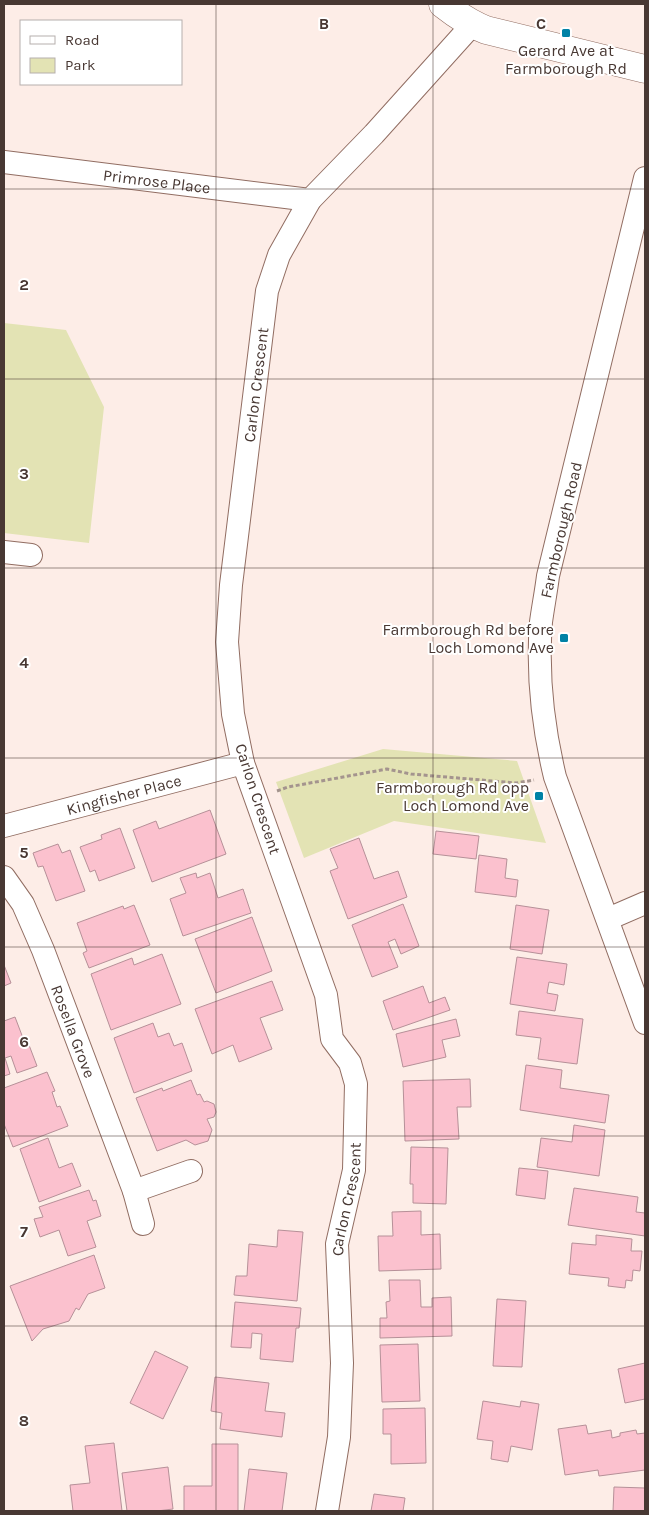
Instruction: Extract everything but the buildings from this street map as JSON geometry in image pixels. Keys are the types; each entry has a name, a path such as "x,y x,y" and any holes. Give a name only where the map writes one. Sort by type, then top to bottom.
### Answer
{"street":[{"path":"443,4 457,16 472,25 504,35 645,69"},
{"name":"Carlon Crescent","path":"327,1511 340,1437 342,1363 337,1244 354,1170 356,1084 350,1063 332,1039 326,995 244,763 233,714 229,678 227,642 231,585 267,291 279,255 310,200 374,134 472,25"},
{"name":"Primrose Place","path":"4,162 310,200"},
{"name":"Farmborough Road","path":"645,178 548,576 542,622 541,655 544,720 547,746 555,777 645,1023"},
{"path":"4,552 31,554"},
{"name":"Kingfisher Place","path":"4,826 244,763"},
{"name":"Rosella Grove","path":"4,877 22,904 43,950 134,1191 143,1224"},
{"path":"608,919 645,904"},
{"path":"134,1191 191,1171"}],"path":[{"path":"256,798 288,787 387,769 411,774 516,783 555,777"}],"green space":[{"path":"4,323 66,330 104,407 89,543 4,533"},
{"path":"383,749 517,761 546,843 394,821 304,858 276,782"}],"place":[{"name":"Gerard Ave at Farmborough Rd","path":"566,33"},
{"name":"Farmborough Rd before Loch Lomond Ave","path":"564,638"},
{"name":"Farmborough Rd opp Loch Lomond Ave","path":"539,796"}]}
